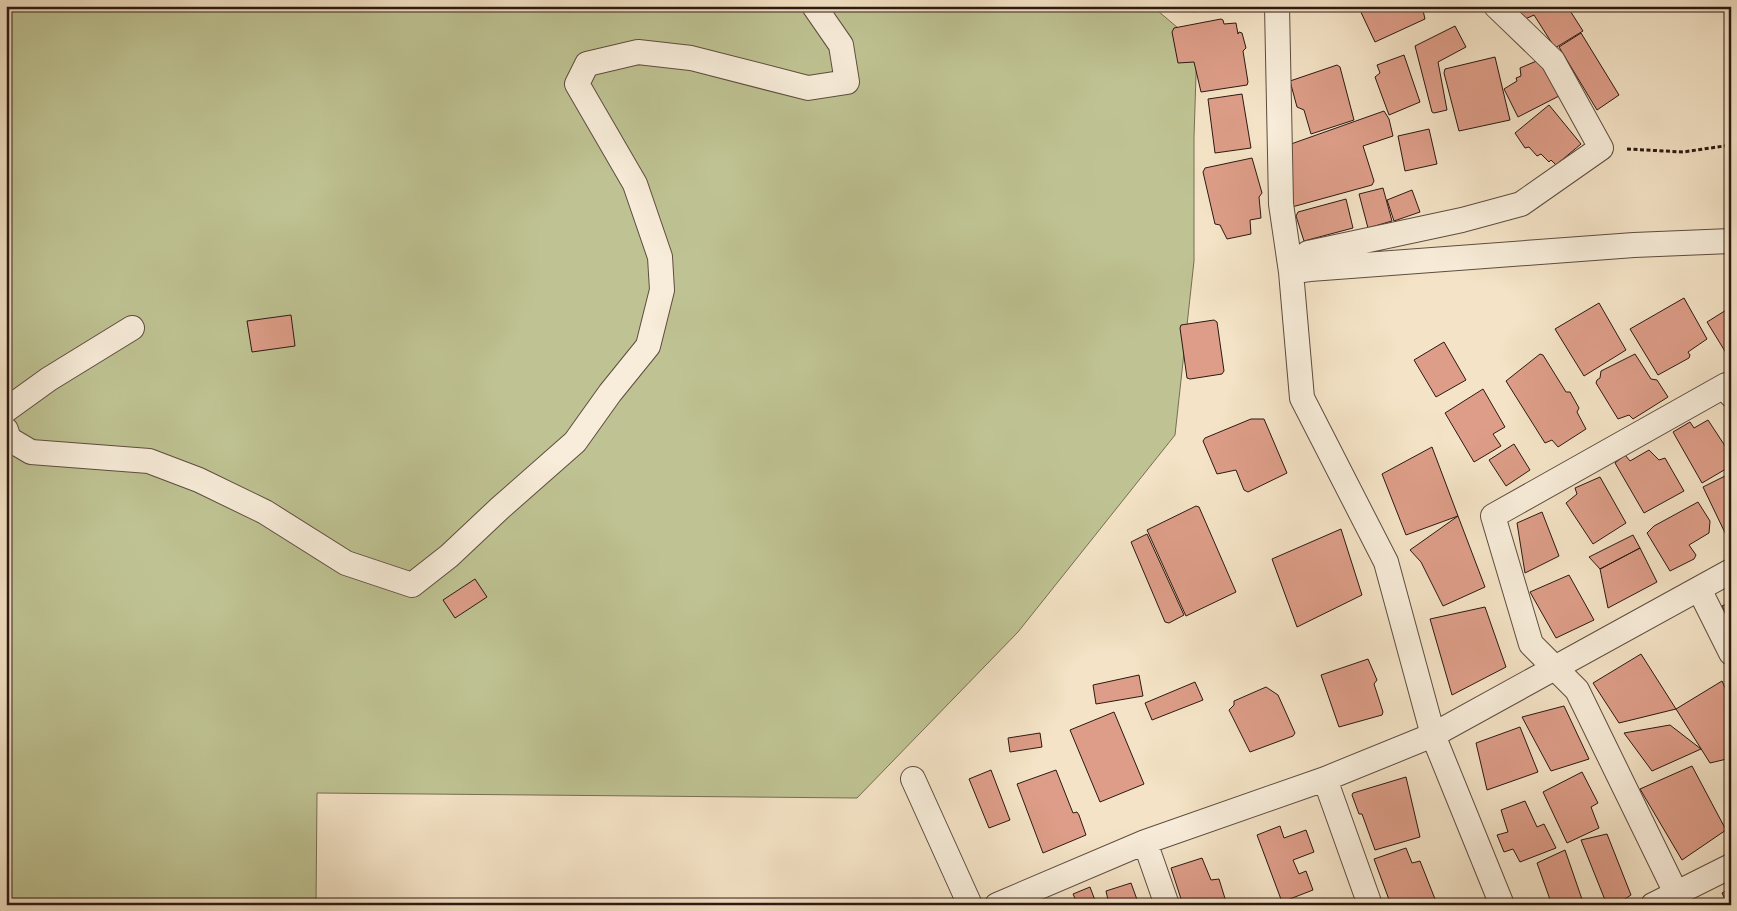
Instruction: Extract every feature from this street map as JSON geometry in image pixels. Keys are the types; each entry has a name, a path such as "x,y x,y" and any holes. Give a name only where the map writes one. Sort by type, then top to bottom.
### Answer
{"street":[{"path":"6,430 9,439 31,452 149,460 199,480 265,512 346,563 412,585 449,556 575,442 610,392 648,346 662,290 660,257 634,184 577,84 588,64 638,52 692,58 808,88 847,82 841,45 814,6"},
{"path":"1277,6 1281,204 1300,270 1302,398 1386,562 1433,735 1502,905"},
{"path":"1300,270 1308,253 1462,220 1521,204 1601,148 1553,61 1496,6"},
{"path":"1300,270 1634,245 1731,240"},
{"path":"6,410 49,380 132,328"},
{"path":"1676,893 1576,690 1531,644 1493,516 1726,386 1731,395"},
{"path":"997,905 1145,842 1325,779 1433,735 1731,572"},
{"path":"1699,590 1731,653"},
{"path":"913,779 970,905"},
{"path":"1325,779 1370,905"},
{"path":"1145,842 1168,905"},
{"path":"1653,905 1731,866"}],"path":[{"path":"1601,148 1683,152 1731,145"}],"green space":[{"path":"6,6 1152,6 1197,44 1194,137 1194,261 1175,435 1018,632 857,798 317,793 316,905 6,905"}],"building":[{"path":"1189,6 1206,6 1194,12 1190,10"},
{"path":"1358,6 1422,6 1425,19 1375,42"},
{"path":"1514,6 1567,6 1583,31 1555,48 1534,15 1523,20"},
{"path":"1221,19 1224,24 1236,23 1238,34 1239,32 1242,33 1246,48 1243,51 1248,82 1247,85 1201,92 1194,62 1178,63 1172,32 1174,28"},
{"path":"1455,26 1466,47 1438,62 1447,110 1434,113 1432,112 1415,46"},
{"path":"1581,33 1619,95 1597,110 1559,47"},
{"path":"1404,55 1420,102 1389,115 1375,77 1380,73 1377,65"},
{"path":"1495,57 1510,120 1459,131 1444,73 1445,69"},
{"path":"1539,60 1559,96 1518,117 1504,89 1517,81 1516,78 1521,76 1520,68"},
{"path":"1337,65 1340,67 1354,120 1311,134 1304,110 1297,107 1290,81"},
{"path":"1242,94 1251,148 1215,153 1208,99"},
{"path":"1549,105 1581,144 1556,165 1551,160 1549,162 1541,154 1537,156 1529,147 1525,148 1515,133"},
{"path":"1384,111 1389,119 1393,136 1363,146 1374,181 1372,185 1292,207 1291,144"},
{"path":"1429,129 1437,164 1405,171 1398,136"},
{"path":"1252,158 1262,193 1259,197 1261,218 1250,220 1251,234 1227,239 1220,225 1215,224 1203,172 1205,168"},
{"path":"1383,188 1392,221 1368,228 1359,194"},
{"path":"1412,190 1420,212 1394,221 1387,200"},
{"path":"1346,199 1353,228 1304,241 1296,216 1298,212"},
{"path":"1684,298 1707,339 1688,352 1689,358 1658,375 1630,329"},
{"path":"1599,303 1626,350 1584,376 1555,329"},
{"path":"1731,307 1731,361 1707,322"},
{"path":"291,315 295,346 252,352 247,321"},
{"path":"1214,320 1217,322 1224,371 1222,374 1187,378 1181,325"},
{"path":"1444,342 1466,380 1436,397 1414,360"},
{"path":"1540,354 1543,355 1566,392 1570,392 1579,408 1577,412 1586,429 1558,447 1552,440 1545,443 1506,381"},
{"path":"1635,354 1651,379 1657,380 1668,397 1633,419 1629,415 1618,419 1596,383 1600,378 1601,371"},
{"path":"1483,389 1505,427 1493,434 1501,446 1474,462 1445,413"},
{"path":"1251,419 1264,419 1287,473 1248,492 1244,490 1236,470 1217,474 1203,441 1205,438"},
{"path":"1708,420 1731,455 1731,466 1702,483 1673,432 1690,422 1694,428"},
{"path":"1514,444 1530,470 1506,486 1489,460"},
{"path":"1432,447 1458,516 1406,535 1382,474"},
{"path":"1649,450 1659,460 1665,458 1684,491 1644,513 1615,463 1625,455 1630,461"},
{"path":"1729,474 1731,537 1728,539 1703,487"},
{"path":"1600,477 1626,523 1593,544 1566,503 1577,494 1575,488"},
{"path":"1698,502 1710,521 1709,533 1689,545 1696,555 1694,559 1670,571 1647,533 1654,526"},
{"path":"1196,506 1199,507 1236,592 1186,616 1147,530"},
{"path":"1542,512 1559,556 1525,573 1517,523"},
{"path":"1458,516 1485,587 1443,606 1421,562 1410,550"},
{"path":"1341,529 1362,595 1297,627 1272,559"},
{"path":"1147,534 1184,615 1169,623 1165,622 1131,542"},
{"path":"1633,535 1640,548 1600,569 1589,557"},
{"path":"1640,548 1657,582 1608,608 1600,569"},
{"path":"1569,575 1594,620 1556,638 1530,592"},
{"path":"475,579 487,597 455,618 443,600"},
{"path":"1731,602 1731,624 1722,606"},
{"path":"1485,607 1506,667 1452,695 1430,619"},
{"path":"1641,654 1676,709 1619,723 1593,683"},
{"path":"1368,659 1377,680 1374,684 1383,712 1382,715 1339,727 1321,675"},
{"path":"1139,675 1143,696 1096,704 1093,685"},
{"path":"1722,681 1731,701 1731,758 1710,763 1676,709"},
{"path":"1195,682 1203,700 1152,720 1145,703"},
{"path":"1266,687 1278,695 1295,733 1293,736 1250,752 1229,710 1234,705 1234,701"},
{"path":"1564,706 1589,759 1551,771 1522,717"},
{"path":"1114,712 1144,784 1100,802 1070,730"},
{"path":"1670,725 1701,749 1652,771 1624,733"},
{"path":"1520,727 1538,772 1487,790 1476,743"},
{"path":"1040,733 1042,747 1010,752 1008,738"},
{"path":"1692,766 1726,830 1682,860 1640,789"},
{"path":"991,770 1010,820 989,828 969,779"},
{"path":"1056,770 1073,813 1077,812 1079,815 1086,835 1043,853 1017,784"},
{"path":"1582,772 1598,803 1591,807 1599,828 1567,843 1543,792"},
{"path":"1406,777 1420,837 1375,850 1362,814 1359,814 1352,795 1353,793"},
{"path":"1525,801 1537,827 1544,824 1556,848 1520,862 1513,849 1504,852 1497,835 1508,832 1501,810"},
{"path":"1280,826 1284,838 1306,830 1314,852 1293,860 1299,874 1306,871 1313,890 1282,902 1257,835"},
{"path":"1607,834 1631,895 1616,905 1607,905 1581,840"},
{"path":"1406,848 1412,863 1420,861 1435,899 1420,905 1391,905 1374,859"},
{"path":"1565,850 1584,905 1552,905 1537,863"},
{"path":"1202,858 1211,880 1219,879 1227,905 1183,905 1171,868"},
{"path":"1131,883 1139,905 1096,905 1108,900 1106,891"},
{"path":"1090,887 1096,903 1078,905 1073,894"},
{"path":"1731,888 1731,905 1728,905 1722,893"},
{"path":"1325,899 1327,905 1310,905"}]}
